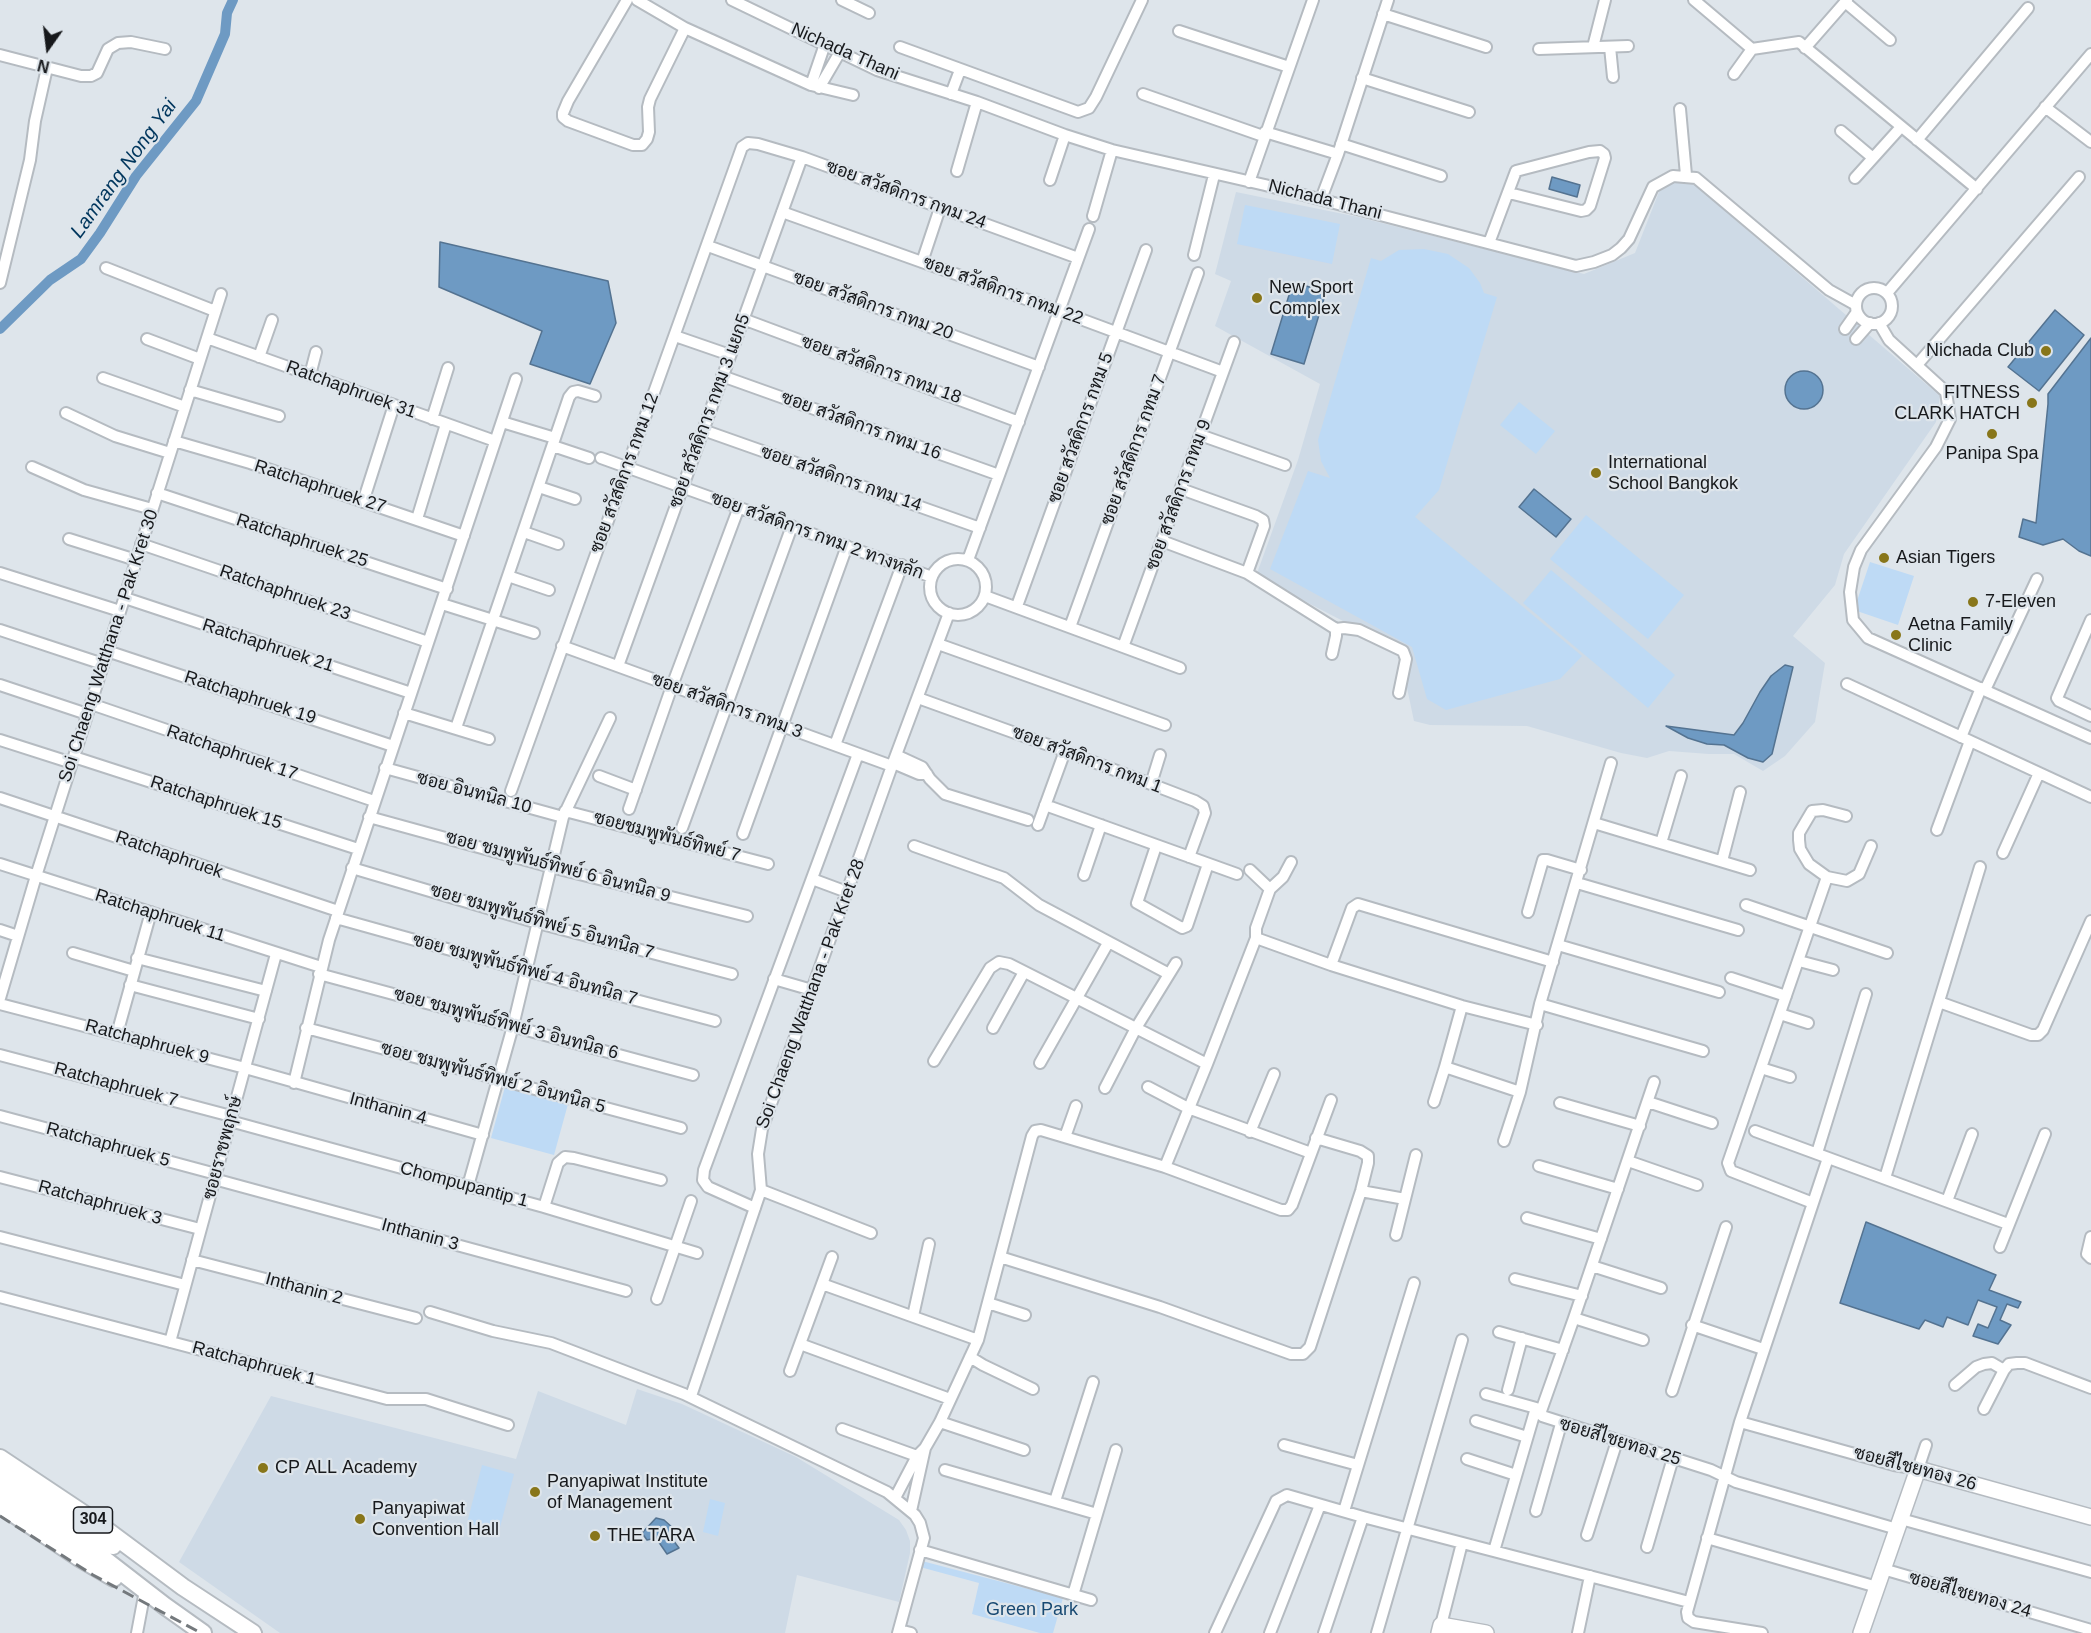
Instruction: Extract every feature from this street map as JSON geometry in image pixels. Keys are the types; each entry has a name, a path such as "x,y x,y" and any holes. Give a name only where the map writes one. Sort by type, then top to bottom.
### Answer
{"main road":[{"name":"304","path":"0,1458 93,1520 183,1587 253,1633"},
{"path":"0,1474 90,1533 183,1587"},
{"path":"0,1488 81,1541 165,1606"},
{"name":"304","path":"0,1505 78,1557 165,1606 203,1633"}],"street":[{"path":"627,0 568,101 563,112 563,117 568,121 633,145 642,145 649,132 650,99 685,28"},
{"path":"637,0 685,28 815,86 853,95"},
{"name":"Nichada Thani","path":"732,0 755,5 877,70 977,102 1112,150 1321,199 1576,266 1594,262 1621,248 1629,239 1653,187 1673,176 1686,175"},
{"path":"842,0 869,13"},
{"path":"900,47 1078,112 1089,108 1142,0"},
{"path":"1249,182 1312,0"},
{"path":"1321,199 1388,0"},
{"path":"1593,47 1605,0"},
{"path":"1694,0 1752,49"},
{"path":"1805,48 1846,1 1890,39"},
{"path":"1917,140 2028,8"},
{"path":"1383,14 1486,47"},
{"path":"1179,31 1289,66"},
{"path":"0,55 81,76 91,76 98,73 108,49 118,43 131,42 165,48"},
{"path":"1734,74 1752,49 1799,42 1977,189"},
{"path":"815,86 825,44"},
{"path":"1539,49 1628,46"},
{"path":"1610,47 1613,77"},
{"path":"815,86 840,52"},
{"path":"1887,294 2091,54"},
{"path":"0,283 30,160 47,68"},
{"path":"951,94 960,70"},
{"path":"1362,78 1469,112"},
{"path":"1143,94 1264,134 1339,149 1441,176"},
{"path":"957,171 977,102"},
{"path":"2045,107 2090,144"},
{"path":"1680,108 1686,175 1704,183 1829,290 1857,308 1862,319 1875,323 1889,340 1946,392 1950,419 1936,447 1861,550 1854,567 1850,592 1853,620 1868,638 2091,738"},
{"path":"1855,178 1900,127"},
{"path":"1841,131 1873,158"},
{"path":"1050,180 1065,135"},
{"name":"ซอย สวัสดิการ กทม 24","path":"738,155 742,147 748,143 802,157 1078,258"},
{"path":"1093,216 1112,150"},
{"path":"1489,243 1514,175 1520,169 1588,152 1600,151 1604,154 1605,158 1590,206 1586,210 1581,211 1509,193"},
{"name":"ซอย สวัสดิการ กทม 12","path":"511,791 708,246 738,155"},
{"name":"ซอย สวัสดิการ กทม 3 แยก5","path":"618,666 802,157"},
{"path":"1194,255 1214,175"},
{"path":"1917,365 2079,177"},
{"path":"922,262 940,208"},
{"name":"ซอย สวัสดิการ กทม 22","path":"782,212 1223,372"},
{"path":"968,560 1089,229"},
{"name":"ซอย สวัสดิการ กทม 20","path":"708,246 1039,367"},
{"name":"ซอย สวัสดิการ กทม 5","path":"1017,606 1146,250"},
{"path":"106,268 215,311"},
{"name":"ซอย สวัสดิการ กทม 7","path":"1070,627 1198,273"},
{"path":"1845,329 1857,308 1860,296 1865,291 1874,288 1887,294 1891,300 1892,311 1887,319 1875,323 1856,339"},
{"name":"Soi Chaeng Watthana - Pak Kret 30","path":"0,998 36,876 220,294"},
{"name":"ซอย สวัสดิการ กทม 18","path":"743,319 1018,422"},
{"path":"259,357 272,320"},
{"path":"675,336 730,355"},
{"name":"Ratchaphruek 31","path":"207,338 495,441"},
{"path":"147,339 200,359"},
{"name":"ซอย สวัสดิการ กทม 9","path":"1124,647 1234,342"},
{"path":"310,375 316,352"},
{"path":"432,419 448,368"},
{"name":"ซอย สวัสดิการ กทม 16","path":"722,376 999,475"},
{"path":"103,378 185,407"},
{"path":"294,1083 320,971 337,915 516,379"},
{"path":"190,390 279,416"},
{"path":"456,728 573,392 578,391 595,396"},
{"path":"363,501 394,405"},
{"path":"66,413 115,436 170,453"},
{"path":"502,422 589,458"},
{"path":"417,519 446,424"},
{"name":"ซอย สวัสดิการ กทม 14","path":"703,430 980,528"},
{"path":"1200,435 1285,465"},
{"name":"Ratchaphruek 27","path":"174,441 250,463 464,536"},
{"name":"ซอย สวัสดิการ กทม 2 ทางหลัก","path":"601,458 932,577"},
{"path":"32,467 84,490 152,509"},
{"path":"539,487 575,499"},
{"path":"1181,489 1263,520 1264,525 1247,573"},
{"name":"Ratchaphruek 25","path":"157,493 447,589"},
{"path":"629,809 739,507"},
{"path":"682,828 792,526"},
{"path":"524,532 558,544"},
{"path":"69,539 136,560"},
{"path":"1162,541 1247,573 1335,629 1359,630 1402,651 1406,659 1399,693"},
{"name":"Ratchaphruek 23","path":"141,544 429,642"},
{"path":"743,834 847,546"},
{"path":"968,560 984,575 987,585 985,596 979,606 971,612 960,615 949,613 940,608 933,599 930,588 932,577 946,561 968,560"},
{"path":"835,745 902,565"},
{"path":"0,573 120,611"},
{"path":"508,576 549,590"},
{"path":"1937,830 1984,690 2037,579"},
{"path":"985,596 1180,668"},
{"name":"Ratchaphruek 21","path":"125,598 411,693"},
{"path":"442,604 534,633"},
{"name":"Soi Chaeng Watthana - Pak Kret 28","path":"691,1396 761,1190 758,1154 762,1129 949,613"},
{"path":"2091,620 2058,694 2058,701 2091,716"},
{"path":"1332,654 1336,636 1335,629"},
{"path":"0,630 103,664"},
{"path":"938,644 1165,725"},
{"name":"ซอย สวัสดิการ กทม 3","path":"562,646 858,754 922,767 945,794 1033,822 1046,805"},
{"name":"Ratchaphruek 19","path":"107,651 393,746"},
{"path":"1847,684 2091,797"},
{"name":"Ratchaphruek 17","path":"0,685 89,709 374,801"},
{"name":"ซอย สวัสดิการ กทม 1","path":"918,698 1195,801 1203,806 1205,813 1189,857"},
{"path":"2071,729 2080,711"},
{"path":"404,713 489,739"},
{"path":"468,1186 513,1026 564,814 610,718"},
{"name":"Ratchaphruek 15","path":"0,740 73,760 358,849"},
{"path":"1065,751 1046,805 1237,874"},
{"path":"755,1208 708,1187 703,1180 704,1170 858,754"},
{"path":"1151,784 1160,755"},
{"path":"1504,1141 1520,1092 1540,1004 1611,763"},
{"name":"ซอย อินทนิล 10","path":"385,768 564,814"},
{"path":"2003,854 2039,773"},
{"path":"599,776 636,790"},
{"path":"1661,843 1681,776"},
{"path":"1722,861 1740,792"},
{"name":"Ratchaphruek","path":"0,798 337,915"},
{"path":"1846,816 1815,810 1812,812 1799,832 1800,849 1809,864 1827,877 1847,881 1853,879 1864,866 1871,846"},
{"name":"ซอยชมพูพันธ์ทิพย์ 7","path":"564,814 768,864"},
{"name":"ซอย ชมพูพันธ์ทิพย์ 6 อินทนิล 9","path":"369,817 551,867 747,916"},
{"path":"1594,823 1750,870"},
{"path":"1084,875 1101,825"},
{"path":"914,846 1004,878 1032,901 1169,974"},
{"path":"1156,846 1137,903 1182,928 1187,927 1208,864"},
{"path":"1528,912 1543,860 1581,870"},
{"path":"1165,1167 1256,938 1256,928 1270,889 1283,877 1291,862"},
{"name":"Ratchaphruek 11","path":"0,864 151,912 320,971"},
{"path":"1885,1178 1980,867"},
{"name":"ซอย ชมพูพันธ์ทิพย์ 5 อินทนิล 7","path":"352,868 538,923 732,974"},
{"path":"1250,870 1270,889"},
{"path":"1813,1203 1731,1171 1728,1163 1827,877"},
{"path":"812,879 847,892"},
{"path":"1577,883 1738,930"},
{"path":"1331,965 1352,908 1358,904 1553,962"},
{"path":"1746,905 1887,953"},
{"path":"117,1034 151,912"},
{"name":"ซอย ชมพูพันธ์ทิพย์ 4 อินทนิล 7","path":"337,915 526,971 715,1021"},
{"path":"1939,1002 2031,1035 2038,1035 2043,1030 2091,921"},
{"path":"0,930 18,936"},
{"path":"1256,938 1331,965 1462,1006 1537,1025"},
{"path":"1040,1063 1108,943"},
{"path":"1558,945 1719,992"},
{"path":"73,953 134,971"},
{"name":"ซอยราชพฤกษ์","path":"170,1342 276,954"},
{"path":"137,958 266,991"},
{"path":"1799,960 1833,970"},
{"path":"934,1061 993,964 999,962 1009,964 1207,1064"},
{"path":"1105,1088 1136,1028 1176,963"},
{"name":"ซอย ชมพูพันธ์ทิพย์ 3 อินทนิล 6","path":"320,971 693,1075"},
{"path":"993,1028 1024,972"},
{"path":"774,978 812,990"},
{"path":"1731,978 1786,996"},
{"path":"130,985 259,1019"},
{"path":"1817,1153 1866,994"},
{"name":"Ratchaphruek 9","path":"0,1004 294,1083"},
{"path":"1540,1004 1703,1051"},
{"path":"1434,1102 1462,1006"},
{"path":"1780,1014 1808,1023"},
{"name":"ซอย ชมพูพันธ์ทิพย์ 2 อินทนิล 5","path":"306,1028 681,1128"},
{"name":"Ratchaphruek 7","path":"0,1055 231,1119"},
{"path":"1445,1067 1520,1092"},
{"path":"1761,1068 1790,1077"},
{"path":"1250,1132 1274,1074"},
{"name":"ซอยสีไชยทอง 25","path":"1654,1082 1541,1411 1542,1416 1723,1475 1736,1482 1899,1524"},
{"name":"Inthanin 4","path":"294,1083 483,1135"},
{"path":"1148,1087 1188,1108 1311,1154"},
{"path":"895,1498 940,1422 978,1340 1035,1131 1041,1130 1165,1167 1281,1210 1288,1210 1330,1100"},
{"path":"1648,1102 1712,1123"},
{"path":"1560,1103 1640,1126"},
{"path":"1065,1137 1076,1106"},
{"name":"Ratchaphruek 5","path":"0,1116 215,1176"},
{"name":"Chompupantip 1","path":"231,1119 544,1207 697,1253"},
{"path":"1755,1131 2008,1224"},
{"path":"1947,1201 1972,1134"},
{"path":"2000,1247 2046,1134"},
{"path":"1000,1257 1160,1307 1291,1354 1303,1354 1310,1347 1368,1163 1368,1156 1360,1151 1316,1138"},
{"path":"1396,1235 1416,1155"},
{"path":"544,1207 558,1163 565,1157 661,1180"},
{"path":"1762,1633 1694,1622 1688,1618 1687,1612 1723,1475 1828,1158"},
{"path":"1628,1161 1697,1185"},
{"path":"1539,1166 1618,1190"},
{"name":"Inthanin 3","path":"215,1176 626,1291"},
{"name":"Ratchaphruek 3","path":"0,1177 200,1229"},
{"path":"761,1190 871,1233"},
{"path":"1361,1191 1404,1199"},
{"path":"657,1299 691,1201"},
{"path":"1527,1218 1601,1239"},
{"path":"1672,1391 1725,1227"},
{"path":"0,1236 185,1285"},
{"path":"2091,1237 2087,1254 2091,1257"},
{"path":"913,1316 929,1244"},
{"path":"790,1371 832,1257"},
{"name":"Inthanin 2","path":"192,1260 416,1318"},
{"path":"1592,1266 1661,1288"},
{"path":"1515,1278 1582,1296"},
{"path":"1344,1511 1414,1283"},
{"path":"822,1284 978,1340"},
{"name":"Ratchaphruek 1","path":"0,1297 387,1399 426,1399 508,1425"},
{"path":"988,1303 1025,1315"},
{"path":"430,1312 493,1331 551,1343 691,1396 887,1492 910,1511 920,1523 924,1538 899,1631 912,1633"},
{"path":"1574,1318 1643,1340"},
{"path":"1692,1325 1763,1349"},
{"path":"1499,1332 1563,1350"},
{"path":"1508,1390 1522,1338"},
{"path":"1377,1633 1462,1340"},
{"path":"800,1344 950,1399"},
{"path":"970,1357 1033,1389"},
{"path":"1955,1385 1976,1367 1984,1364 1992,1363 2004,1370"},
{"path":"1984,1408 2009,1364 2025,1363 2091,1388"},
{"path":"1055,1501 1093,1382"},
{"path":"1486,1394 1536,1408 1494,1551"},
{"path":"1476,1421 1527,1437"},
{"path":"940,1422 1024,1450"},
{"name":"ซอยสีไชยทอง 26","path":"1740,1422 2091,1517"},
{"path":"1536,1510 1561,1424"},
{"path":"842,1429 921,1452"},
{"path":"1587,1535 1617,1441"},
{"path":"1284,1445 1358,1465"},
{"path":"1861,1633 1926,1445"},
{"path":"1073,1595 1116,1450"},
{"path":"910,1511 921,1452"},
{"path":"1647,1547 1673,1458"},
{"path":"1467,1459 1516,1475"},
{"path":"945,1470 1097,1514"},
{"path":"1215,1633 1276,1502 1280,1497 1287,1495 1689,1602"},
{"path":"1270,1633 1320,1504"},
{"path":"1324,1633 1363,1517"},
{"path":"1899,1524 2091,1572"},
{"path":"1707,1538 1877,1587"},
{"path":"1462,1543 1440,1629 1486,1633"},
{"path":"920,1550 1091,1600"},
{"name":"ซอยสีไชยทอง 24","path":"1883,1569 2091,1630"},
{"path":"1578,1633 1590,1576"},
{"path":"137,1633 144,1596"}],"shaded area":[{"path":"1552,177 1580,185 1577,197 1549,189"},
{"name":"International School Bangkok","path":"1681,182 1695,185 1940,396 1936,422 1844,554 1835,585 1793,636 1825,663 1815,722 1785,756 1763,771 1734,754 1669,751 1647,758 1621,753 1527,726 1430,725 1414,721 1399,650 1256,576 1298,460 1320,384 1215,326 1231,281 1215,274 1236,192 1358,217 1584,274 1635,253 1659,192 1666,183"},
{"path":"440,242 608,281 616,323 590,384 530,364 542,331 439,287"},
{"path":"1293,282 1326,292 1304,364 1271,354"},
{"name":"Nichada Club","path":"2055,310 2084,335 2039,391 2008,367"},
{"path":"2091,338 2091,556 2079,551 2063,539 2043,545 2019,537 2023,519 2036,523 2048,394"},
{"path":"1804,371 1818,376 1823,390 1818,404 1804,409 1790,404 1785,390 1790,376"},
{"path":"1534,489 1571,519 1556,537 1519,507"},
{"path":"1785,665 1793,667 1772,754 1763,762 1748,758 1724,745 1707,744 1688,738 1666,726 1734,735 1771,676"},
{"path":"1866,1222 1996,1275 1989,1290 2021,1302 2018,1308 2007,1304 2000,1320 2011,1325 1998,1344 1973,1336 1978,1324 1988,1328 1997,1307 1978,1300 1968,1325 1947,1317 1943,1327 1925,1320 1919,1329 1840,1303"},
{"name":"Panyapiwat Institute of Management","path":"637,1389 682,1404 796,1457 899,1520 910,1541 910,1553 899,1602 797,1575 785,1633 280,1633 179,1562 271,1396 516,1459 538,1391 626,1425"},
{"path":"656,1518 664,1520 673,1528 670,1536 679,1548 667,1554 656,1538 647,1540 642,1533"}],"green space":[{"path":"1245,205 1340,224 1332,264 1237,244"},
{"path":"1424,249 1448,254 1469,268 1484,293 1497,297 1439,490 1415,517 1582,656 1560,679 1446,710 1427,699 1412,647 1270,569 1308,471 1330,478 1321,461 1318,440 1371,258 1381,261 1399,250"},
{"path":"1519,402 1555,431 1536,454 1500,425"},
{"path":"1586,515 1684,595 1648,639 1550,559"},
{"path":"1870,562 1914,576 1898,625 1854,610"},
{"path":"1551,570 1675,675 1648,708 1523,603"},
{"path":"505,1087 568,1104 554,1155 491,1138"},
{"path":"482,1465 514,1474 499,1531 467,1523"},
{"path":"710,1499 725,1503 718,1536 703,1532"},
{"name":"Green Park","path":"922,1561 1063,1598 1053,1633 1040,1633 972,1614 979,1583 920,1567"}],"waterway":[{"name":"Lamrang Nong Yai","path":"0,329 50,280 81,259 136,176 196,101 225,34 227,13 233,0"}],"railway":[{"path":"0,1516 93,1575 201,1633"}],"place":[{"name":"New Sport Complex","path":"1257,298"},
{"name":"Nichada Club","path":"2046,351"},
{"name":"FITNESS CLARK HATCH","path":"2032,403"},
{"name":"Panipa Spa","path":"1992,434"},
{"name":"International School Bangkok","path":"1596,473"},
{"name":"Asian Tigers","path":"1884,558"},
{"name":"7-Eleven","path":"1973,602"},
{"name":"Aetna Family Clinic","path":"1896,635"},
{"name":"CP ALL Academy","path":"263,1468"},
{"name":"Panyapiwat Institute of Management","path":"535,1492"},
{"name":"Panyapiwat Convention Hall","path":"360,1519"},
{"name":"THE TARA","path":"595,1536"}]}
